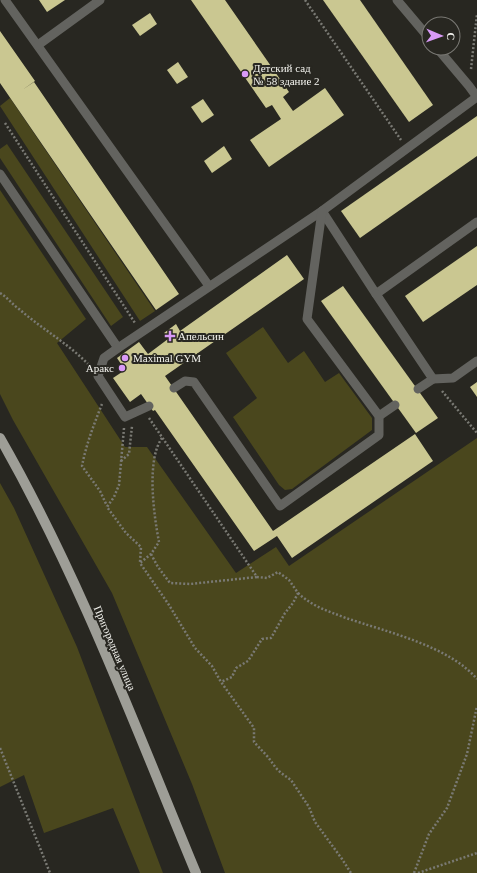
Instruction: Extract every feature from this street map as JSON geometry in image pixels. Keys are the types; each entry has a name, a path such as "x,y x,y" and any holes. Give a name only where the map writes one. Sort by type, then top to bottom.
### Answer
{"main road":[{"name":"Пригородная улица","path":"0,438 51,536 100,639 196,873"}],"lane":[{"path":"6,0 209,286"},
{"path":"38,45 100,0"},
{"path":"397,0 421,28"},
{"path":"149,406 129,415 98,376 104,358 322,211 477,97 444,56"},
{"path":"0,174 118,348"},
{"path":"322,211 433,379"},
{"path":"174,388 185,381 194,382 280,506 379,434 379,416 307,319 322,211"},
{"path":"376,294 477,222"},
{"path":"418,389 433,379 453,378 477,361"},
{"path":"379,416 395,404"}],"path":[{"path":"305,0 407,148"},
{"path":"469,86 477,14"},
{"path":"4,123 141,332"},
{"path":"0,293 7,297 18,309 83,359 98,376"},
{"path":"433,379 477,433"},
{"path":"108,390 92,429 82,466 100,491 107,507 126,533 141,547 140,563 169,605 195,648 212,666 221,682 254,728 254,742 276,768 291,780 309,807 315,822 351,873"},
{"path":"107,507 114,497 119,485 121,461 129,415"},
{"path":"129,415 148,418 257,578"},
{"path":"121,461 129,454 129,415"},
{"path":"140,563 151,554 159,542 152,482 155,454 162,438"},
{"path":"151,554 158,567 170,583 190,584 267,578 278,572 289,580 298,593 308,602 325,610 392,633 442,653 453,659 477,679"},
{"path":"221,682 232,677 236,668 248,661 262,639 271,638 298,593"},
{"path":"414,873 429,834 447,808 467,754 477,706"},
{"path":"0,748 50,873"},
{"path":"418,873 477,854"}],"shaded area":[{"path":"10,98 155,311 140,321 0,106"},
{"path":"7,144 123,317 111,326 0,158 0,149"},
{"path":"0,190 86,319 57,343 125,447 147,447 236,573 276,547 289,566 477,438 477,873 225,873 192,784 112,593 13,420 0,394"},
{"path":"263,327 288,363 304,351 325,382 339,373 372,418 372,430 292,489 285,490 279,485 233,417 257,398 226,353"},
{"path":"0,483 14,508 77,647 163,873 140,873 113,808 44,833 24,775 0,787"}],"building":[{"path":"39,0 65,0 47,12"},
{"path":"191,0 225,0 289,92 283,97 293,111 325,88 344,115 269,167 250,140 281,119 272,105 266,108"},
{"path":"323,0 360,0 433,105 409,122"},
{"path":"150,13 157,24 140,36 132,25"},
{"path":"0,31 35,81 22,90 34,82 179,294 156,310 0,83"},
{"path":"178,62 188,77 177,84 167,70"},
{"path":"203,99 214,115 202,123 191,107"},
{"path":"477,116 477,156 360,238 341,211"},
{"path":"224,146 232,159 212,173 204,161"},
{"path":"477,246 477,285 423,322 405,296"},
{"path":"287,255 304,279 165,376 273,531 415,434 433,461 292,558 277,536 254,551 155,410 153,411 141,394 130,402 113,378 125,370 117,358 139,342 148,354 168,339 164,333 176,324 180,331"},
{"path":"343,286 438,418 416,433 321,301"},
{"path":"477,382 477,397 470,387"}],"place":[{"name":"Детский сад № 58 здание 2","path":"245,74"},
{"name":"Апельсин","path":"170,336"},
{"name":"Maximal GYM","path":"125,358"},
{"name":"Аракс","path":"122,368"}]}
